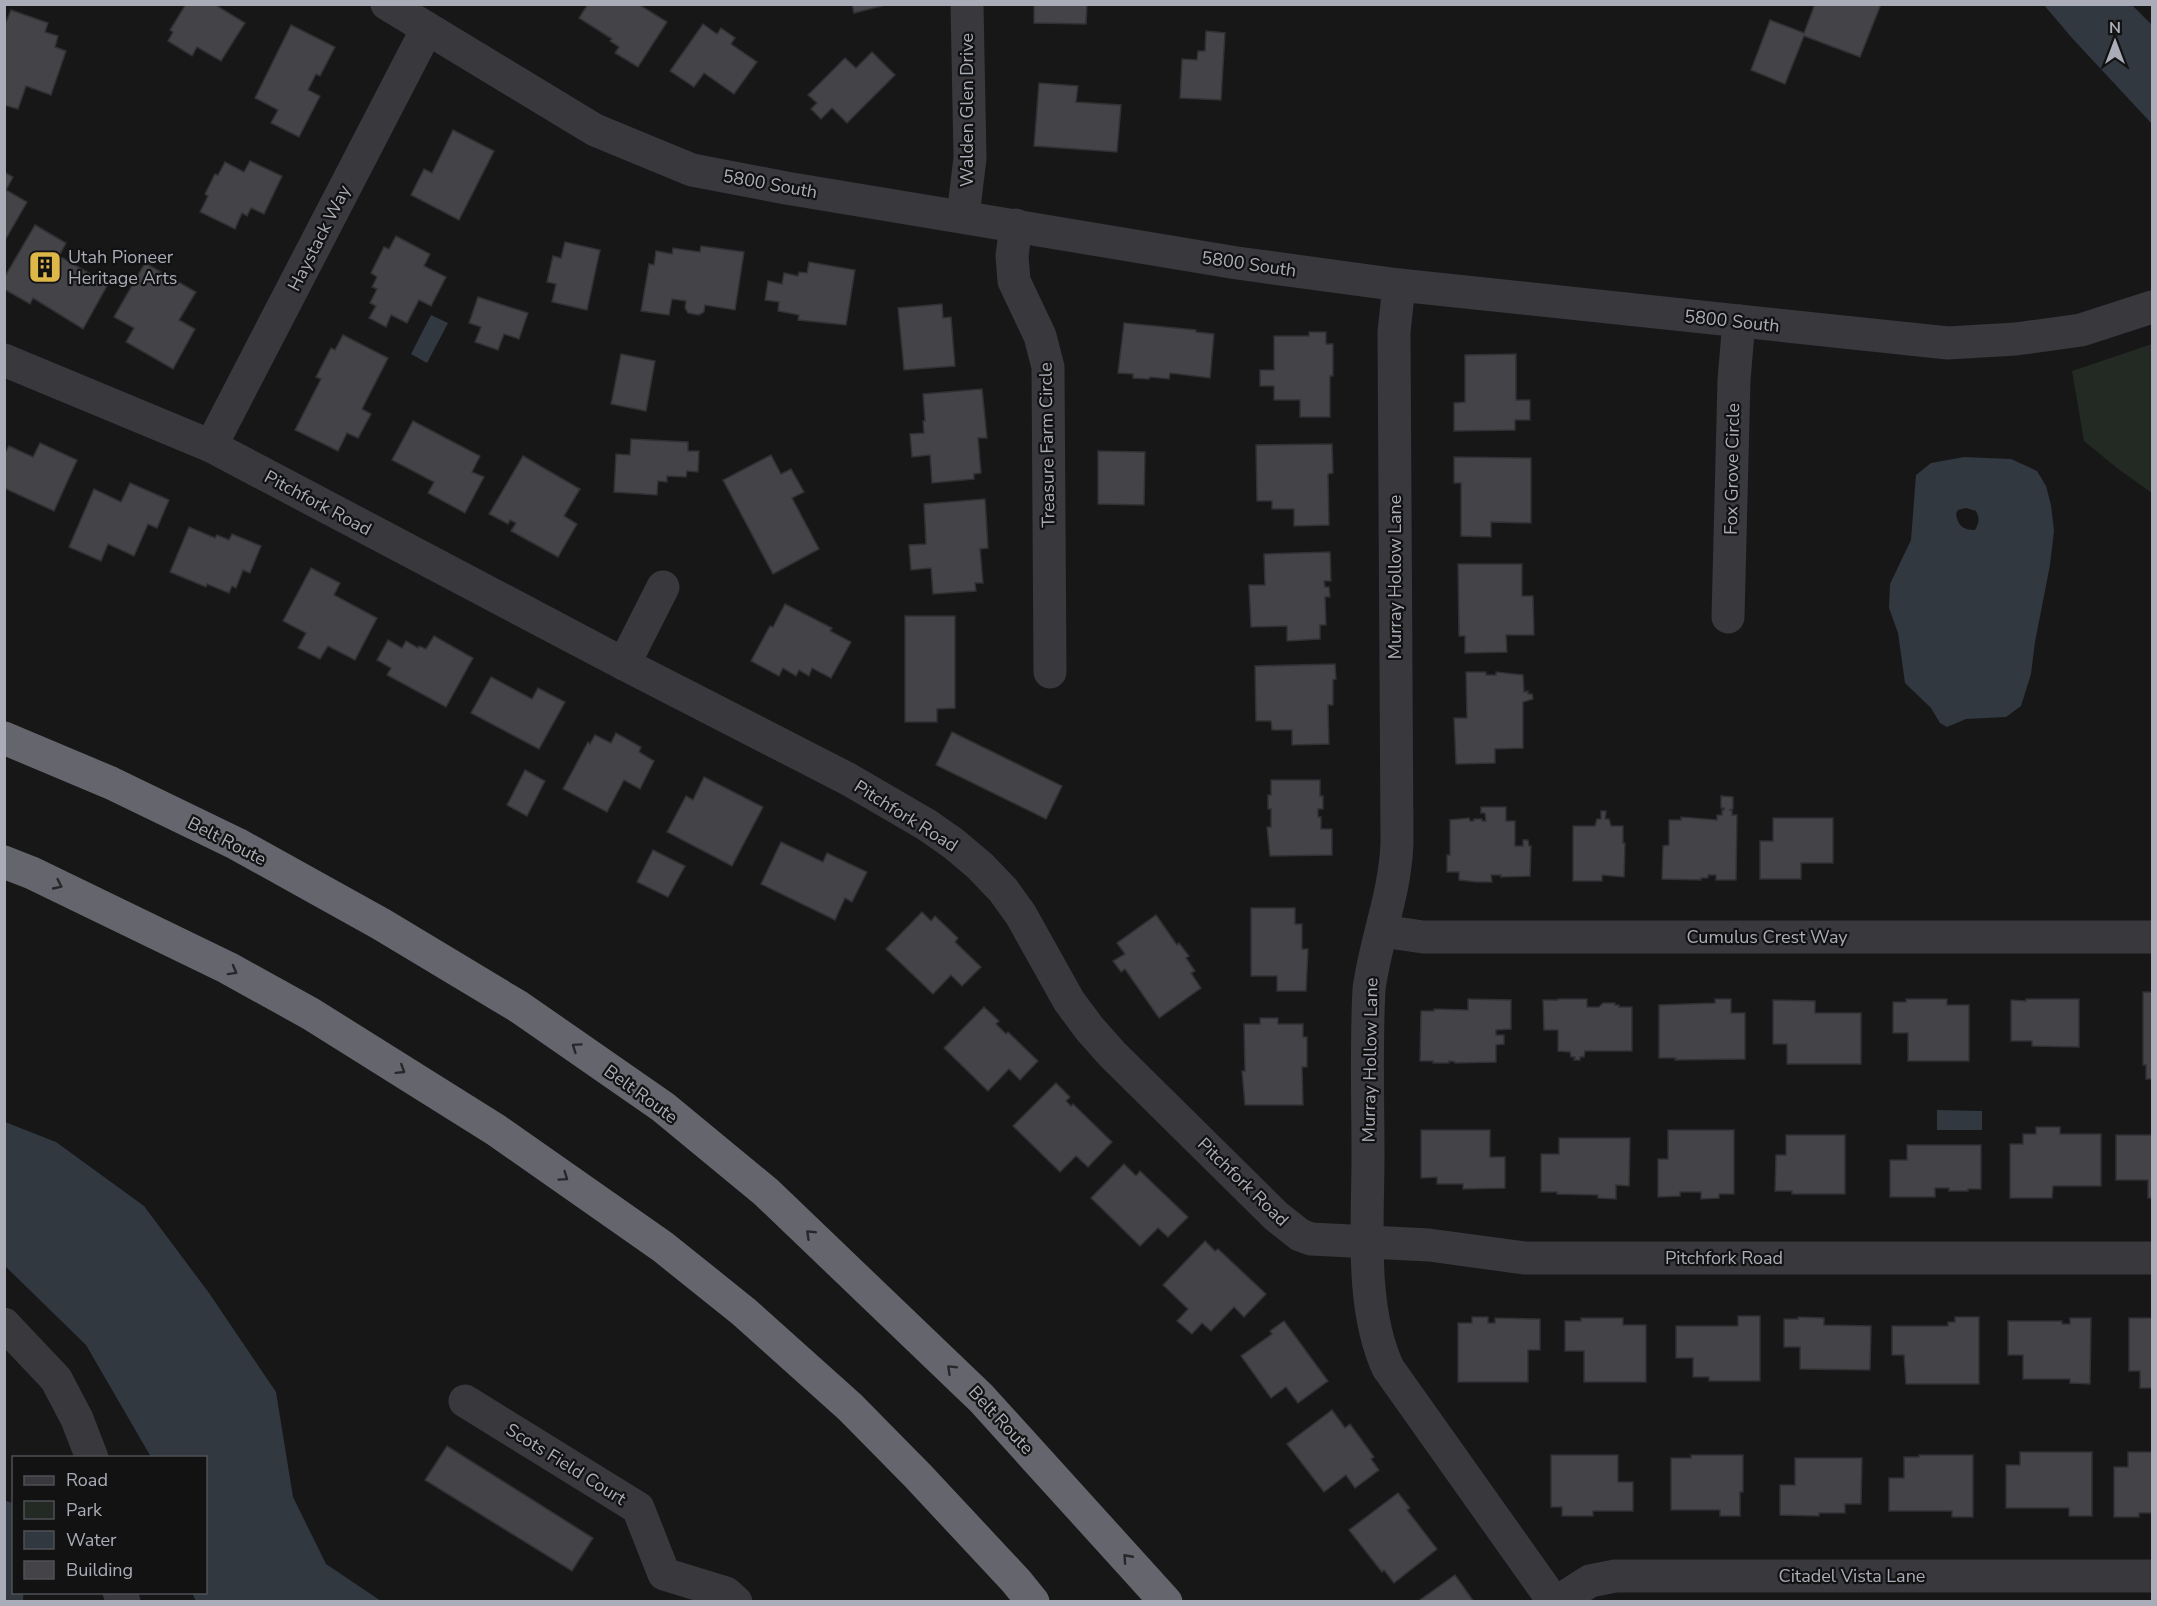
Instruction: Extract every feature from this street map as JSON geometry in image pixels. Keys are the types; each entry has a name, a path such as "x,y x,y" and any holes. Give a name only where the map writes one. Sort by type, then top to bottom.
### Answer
{"highway":[{"name":"Belt Route","path":"4,738 111,783 237,844 361,913 519,1007 663,1107 766,1192 981,1398 1166,1602"},
{"path":"4,862 228,968 311,1014 496,1130 663,1247 744,1312 850,1407 918,1476 1033,1602"}],"street":[{"name":"5800 South","path":"387,4 595,130 692,170 786,188 1237,263 1399,285 1947,343 2016,339 2081,330 2152,307"},
{"name":"Walden Glen Drive","path":"963,216 970,158 967,4"},
{"name":"Haystack Way","path":"211,447 427,29"},
{"name":"Treasure Farm Circle","path":"1016,225 1012,256 1014,281 1040,336 1048,375 1050,672"},
{"name":"Murray Hollow Lane","path":"1399,285 1394,332 1396,843 1393,884 1369,989 1370,1311 1379,1350 1388,1368 1556,1602"},
{"name":"Fox Grove Circle","path":"1728,617 1734,380 1739,321"},
{"name":"Pitchfork Road","path":"4,360 211,447 848,779 927,825 980,866 1003,890 1021,915 1069,1001 1112,1054 1276,1216 1300,1235 1311,1239 1429,1245 1524,1258 2152,1258"},
{"path":"624,664 663,587"},
{"name":"Cumulus Crest Way","path":"1382,931 1423,937 2152,937"},
{"path":"4,1324 56,1379 77,1419 91,1456"},
{"name":"Scots Field Court","path":"465,1401 638,1509 664,1574 726,1593 736,1602"},
{"name":"Citadel Vista Lane","path":"1556,1602 1590,1581 1621,1576 2152,1576"}],"green space":[{"path":"2152,344 2152,493 2084,441 2072,371"}],"water":[{"path":"2044,5 2132,5 2152,25 2152,124 2072,38"},
{"path":"431,315 448,323 427,363 411,354"},
{"path":"1964,457 2011,459 2037,471 2046,486 2054,531 2050,565 2031,674 2021,706 2006,717 1966,719 1947,727 1940,723 1931,708 1905,683 1898,633 1889,608 1890,584 1911,540 1916,475 1931,463","holes":["1966,508 1976,511 1978,521 1975,530 1967,529 1960,524 1956,514 1958,510"]},
{"path":"1937,1110 1982,1111 1982,1130 1937,1130"},
{"path":"5,1122 56,1142 144,1206 209,1293 276,1392 293,1497 326,1564 381,1601 196,1601 192,1594 207,1594 207,1456 150,1456 86,1345 5,1266"}],"building":[{"path":"186,4 214,4 245,23 221,61 197,47 192,56 168,41 173,32 170,30"},
{"path":"588,4 638,4 667,22 638,67 615,53 619,47 610,41 612,39 579,18"},
{"path":"852,4 889,4 854,13"},
{"path":"1034,4 1087,4 1086,24 1034,23"},
{"path":"1815,4 1881,4 1860,57 1804,36 1785,84 1751,70 1770,20 1804,33"},
{"path":"11,10 48,23 45,32 58,36 55,47 66,51 51,95 26,86 18,109 4,105 4,27"},
{"path":"703,24 717,34 721,28 735,38 731,44 757,62 734,94 704,73 694,87 670,71"},
{"path":"291,25 335,47 320,76 316,74 308,90 320,96 299,137 271,123 278,110 255,98"},
{"path":"1206,31 1225,33 1221,100 1180,98 1182,59 1197,60 1198,51 1205,51"},
{"path":"872,52 895,75 847,123 832,108 821,119 811,109 817,103 808,95 845,58 856,68"},
{"path":"1039,83 1078,86 1076,102 1121,105 1117,152 1034,146"},
{"path":"453,130 494,151 459,220 411,195 424,169 432,173"},
{"path":"250,161 282,176 264,214 251,208 247,216 242,213 235,229 200,212 208,196 205,194 215,174 218,175 225,162 244,172"},
{"path":"4,172 13,177 6,190 27,202 4,242"},
{"name":"Utah Pioneer Heritage Arts","path":"35,225 66,243 59,256 108,284 83,329 33,298 30,304 4,289 4,278"},
{"path":"396,236 430,254 424,266 446,277 431,306 419,300 407,323 391,315 386,327 369,318 376,306 370,303 377,289 372,287 377,277 371,273 384,247 389,249"},
{"path":"565,242 600,250 587,310 552,302 556,284 547,282 553,256 561,258"},
{"path":"701,246 744,252 735,310 705,305 704,312 699,315 688,313 685,308 686,301 672,299 669,315 641,311 649,264 654,265 656,251 672,254 673,248 700,252"},
{"path":"809,262 855,270 846,325 798,320 799,315 778,311 779,302 765,300 768,281 782,284 784,273 798,276 799,272 807,273"},
{"path":"145,263 196,292 179,320 195,329 173,369 126,342 134,328 114,317"},
{"path":"478,297 528,313 519,339 504,334 498,350 475,342 481,327 469,323"},
{"path":"942,304 943,318 951,317 955,366 904,370 898,308"},
{"path":"1124,323 1214,334 1210,378 1170,373 1169,379 1150,377 1149,379 1133,378 1133,374 1118,373"},
{"path":"1309,332 1326,332 1326,344 1333,344 1330,417 1300,417 1300,400 1274,400 1274,386 1260,386 1260,370 1274,370 1274,336 1309,336"},
{"path":"343,335 388,358 362,409 371,414 358,438 347,433 338,451 295,430 321,379 316,377 331,348 335,350"},
{"path":"621,354 655,361 646,411 611,404"},
{"path":"1516,354 1516,400 1530,400 1530,420 1515,420 1515,430 1454,431 1454,403 1465,402 1465,355"},
{"path":"982,389 987,438 978,438 981,473 974,474 974,479 932,483 930,455 912,457 910,434 924,433 923,394"},
{"path":"413,421 480,456 472,472 484,477 465,513 428,493 434,482 392,460"},
{"path":"631,439 688,442 688,451 699,451 698,472 687,471 686,477 667,476 667,482 658,481 657,495 614,492 616,454 630,455"},
{"path":"40,443 77,460 54,511 4,488 4,455 9,446 33,457"},
{"path":"1332,444 1333,473 1328,474 1329,525 1294,526 1294,509 1272,509 1272,501 1257,501 1256,445"},
{"path":"1098,451 1145,452 1144,505 1098,504"},
{"path":"771,455 781,474 791,469 804,492 792,498 819,549 773,574 723,480"},
{"path":"523,456 580,489 564,516 577,524 558,557 511,531 516,523 510,520 508,524 489,514"},
{"path":"1454,457 1531,458 1531,523 1491,522 1491,537 1461,536 1461,483 1454,483"},
{"path":"130,483 169,500 157,528 148,524 134,556 108,544 101,561 69,547 94,489 121,502"},
{"path":"985,499 988,548 980,549 983,583 975,583 976,591 933,594 931,568 911,570 909,545 926,544 924,504"},
{"path":"189,527 215,538 217,535 229,540 232,534 261,546 250,573 243,570 236,588 232,586 229,593 207,584 206,587 170,572"},
{"path":"1330,552 1331,581 1324,581 1325,587 1329,587 1330,597 1325,597 1326,625 1320,625 1320,639 1287,641 1287,626 1251,627 1249,585 1265,585 1264,554"},
{"path":"1458,564 1522,564 1522,596 1533,596 1534,635 1506,635 1507,652 1465,653 1465,636 1459,636"},
{"path":"311,568 340,583 334,595 377,618 355,660 328,646 320,659 298,648 306,633 283,621"},
{"path":"785,604 832,628 830,631 851,642 831,678 812,668 809,676 799,670 796,676 783,668 779,676 751,661"},
{"path":"905,616 955,616 955,708 937,709 937,722 905,722"},
{"path":"434,636 473,658 446,707 387,675 391,668 377,660 388,640 402,648 406,641 418,648 419,646 426,649"},
{"path":"1335,664 1333,705 1328,705 1329,744 1292,745 1292,730 1272,730 1271,721 1256,721 1255,666"},
{"path":"1466,672 1486,672 1486,675 1496,675 1496,672 1523,675 1524,692 1528,691 1528,694 1532,694 1533,699 1523,702 1523,748 1495,749 1495,763 1456,764 1454,718 1467,718"},
{"path":"491,677 532,699 538,688 565,702 539,749 471,713"},
{"path":"952,732 1062,786 1046,819 936,765"},
{"path":"616,733 641,747 639,752 654,761 640,789 624,780 607,812 563,789 588,742 590,744 595,735 611,743"},
{"path":"525,770 545,781 527,816 507,805"},
{"path":"704,777 763,807 732,866 667,832 686,796 693,800"},
{"path":"1271,780 1320,780 1323,809 1318,809 1318,817 1321,817 1321,829 1332,829 1332,855 1270,856 1267,827 1271,827 1268,795 1271,795"},
{"path":"1721,796 1733,797 1733,809 1729,810 1732,810 1732,815 1737,815 1736,880 1716,880 1716,875 1708,875 1708,878 1701,878 1701,880 1662,879 1663,846 1669,845 1669,820 1681,820 1681,817 1717,820 1717,815 1722,815 1722,810 1724,810 1721,808"},
{"path":"1481,807 1506,807 1506,821 1515,821 1515,846 1523,846 1523,840 1528,840 1531,846 1530,876 1491,875 1492,882 1477,882 1459,880 1459,872 1447,872 1447,855 1450,855 1450,820 1469,818 1470,821 1482,819 1486,821 1485,813 1481,813"},
{"path":"1601,811 1606,811 1605,819 1609,819 1611,826 1623,826 1624,877 1602,875 1602,881 1573,881 1573,826 1595,826 1597,819 1601,819"},
{"path":"1773,818 1833,818 1833,863 1801,863 1801,879 1760,879 1760,841 1773,841"},
{"path":"781,842 823,862 827,853 867,872 852,902 845,898 835,920 761,884"},
{"path":"653,850 685,866 668,897 637,882"},
{"path":"1251,908 1295,908 1295,924 1302,924 1302,949 1308,949 1306,991 1277,991 1277,976 1251,976"},
{"path":"922,912 931,921 935,916 958,938 955,942 981,967 962,986 951,975 933,994 886,949"},
{"path":"1156,915 1177,945 1179,943 1189,956 1186,958 1195,971 1191,973 1201,988 1159,1018 1125,969 1121,972 1113,961 1125,954 1117,943"},
{"path":"2143,992 2152,992 2152,1079 2146,1079 2146,1065 2143,1065"},
{"path":"1468,999 1511,1000 1511,1029 1496,1030 1496,1035 1504,1035 1504,1044 1496,1045 1496,1062 1433,1063 1433,1061 1420,1061 1421,1011 1468,1010"},
{"path":"1587,999 1587,1007 1615,1003 1619,1007 1632,1007 1632,1051 1585,1051 1584,1057 1574,1060 1575,1057 1571,1057 1570,1052 1558,1051 1558,1030 1544,1030 1543,1000"},
{"path":"1715,999 1731,999 1731,1013 1745,1013 1745,1059 1675,1060 1676,1058 1659,1058 1659,1005 1715,1003"},
{"path":"1906,999 1947,999 1947,1005 1969,1005 1969,1061 1908,1061 1908,1033 1893,1033 1893,1002 1906,1002"},
{"path":"2026,999 2079,999 2079,1047 2032,1046 2032,1041 2011,1041 2011,1000 2026,1001"},
{"path":"1773,1000 1815,1001 1815,1013 1861,1013 1861,1064 1787,1064 1787,1044 1773,1044"},
{"path":"984,1007 999,1021 996,1024 1006,1034 1008,1032 1038,1061 1020,1080 1009,1069 988,1091 944,1048"},
{"path":"1260,1018 1278,1018 1278,1024 1303,1024 1303,1037 1307,1037 1307,1067 1302,1067 1303,1105 1245,1105 1242,1071 1245,1071 1244,1024 1260,1024"},
{"path":"1056,1083 1070,1097 1066,1101 1071,1106 1073,1104 1112,1142 1088,1167 1076,1156 1060,1172 1013,1126"},
{"path":"2036,1127 2060,1127 2060,1134 2101,1134 2101,1186 2053,1186 2052,1198 2010,1198 2010,1144 2023,1144 2023,1134 2036,1134"},
{"path":"1421,1130 1490,1130 1490,1157 1505,1157 1505,1188 1463,1189 1463,1184 1437,1184 1437,1177 1421,1178"},
{"path":"1668,1130 1734,1130 1734,1194 1719,1194 1719,1198 1701,1199 1701,1192 1680,1192 1680,1196 1658,1197 1658,1159 1668,1159"},
{"path":"1786,1135 1845,1135 1845,1194 1792,1194 1792,1191 1775,1191 1776,1155 1786,1155"},
{"path":"2116,1135 2152,1135 2152,1198 2148,1198 2148,1180 2116,1180"},
{"path":"1559,1138 1630,1138 1629,1186 1616,1185 1616,1199 1598,1198 1598,1195 1541,1192 1541,1154 1559,1154"},
{"path":"1907,1145 1981,1145 1981,1189 1949,1191 1949,1188 1935,1188 1935,1197 1890,1197 1890,1160 1907,1160"},
{"path":"1124,1164 1136,1176 1140,1171 1188,1217 1168,1237 1158,1228 1140,1246 1091,1198"},
{"path":"1205,1241 1215,1251 1218,1249 1266,1294 1244,1317 1234,1307 1211,1331 1202,1323 1192,1334 1177,1321 1188,1309 1163,1285"},
{"path":"1738,1316 1760,1316 1760,1381 1709,1381 1709,1377 1693,1377 1693,1358 1676,1358 1676,1326 1738,1326"},
{"path":"1472,1317 1488,1317 1488,1323 1495,1323 1495,1318 1540,1319 1540,1350 1528,1350 1528,1382 1458,1382 1458,1323 1472,1323"},
{"path":"1798,1317 1824,1318 1824,1325 1871,1326 1870,1370 1800,1369 1800,1347 1784,1347 1784,1319 1798,1319"},
{"path":"1955,1317 1979,1317 1979,1384 1906,1384 1904,1355 1892,1355 1892,1326 1948,1326 1948,1322 1955,1322"},
{"path":"1581,1318 1623,1318 1623,1325 1646,1325 1646,1382 1584,1382 1584,1351 1565,1351 1565,1321 1581,1321"},
{"path":"2070,1318 2091,1318 2090,1384 2070,1383 2070,1379 2023,1379 2023,1355 2008,1355 2008,1321 2062,1321 2062,1324 2070,1324"},
{"path":"2129,1318 2152,1318 2152,1388 2140,1388 2140,1371 2129,1371"},
{"path":"1284,1321 1328,1381 1298,1403 1286,1387 1271,1398 1241,1356 1272,1334 1270,1331"},
{"path":"1332,1410 1345,1428 1350,1424 1374,1457 1371,1459 1379,1470 1355,1488 1346,1475 1324,1492 1287,1444"},
{"path":"447,1446 593,1538 572,1571 425,1480"},
{"path":"2020,1452 2092,1452 2092,1516 2069,1516 2069,1508 2006,1508 2006,1465 2020,1465"},
{"path":"2128,1452 2152,1452 2152,1513 2139,1513 2139,1517 2114,1517 2114,1467 2128,1467"},
{"path":"1551,1455 1618,1455 1618,1482 1633,1482 1633,1511 1593,1511 1593,1516 1562,1516 1562,1507 1551,1507"},
{"path":"1691,1455 1743,1455 1743,1492 1740,1492 1740,1516 1720,1516 1720,1510 1671,1510 1671,1458 1691,1458"},
{"path":"1919,1455 1973,1455 1973,1517 1952,1517 1952,1511 1889,1511 1889,1478 1904,1478 1904,1457 1919,1457"},
{"path":"1795,1458 1862,1458 1861,1504 1845,1504 1845,1513 1819,1513 1819,1516 1780,1515 1780,1485 1795,1485"},
{"path":"1398,1493 1410,1508 1407,1510 1437,1549 1394,1583 1384,1570 1382,1572 1349,1530"},
{"path":"1455,1575 1474,1602 1417,1602"}],"waterway":[{"path":"4,1515 12,1527 9,1602"}],"place":[{"name":"Utah Pioneer Heritage Arts","path":"45,267"}]}
